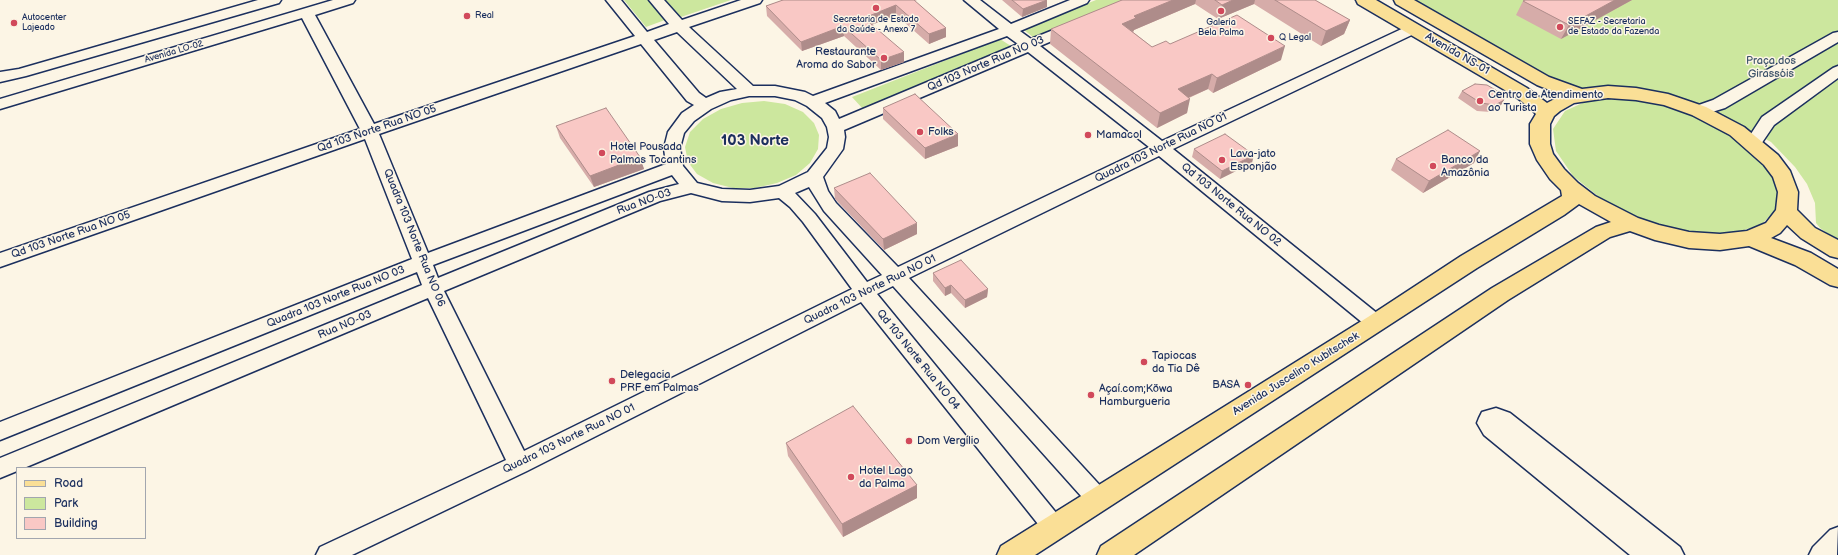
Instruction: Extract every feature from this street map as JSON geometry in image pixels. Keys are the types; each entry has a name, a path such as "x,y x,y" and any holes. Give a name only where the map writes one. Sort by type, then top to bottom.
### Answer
{"main road":[{"name":"Avenida NS-01","path":"1364,0 1521,92 1546,113"},
{"name":"Avenida NS-01","path":"1402,0 1542,81 1580,95"},
{"path":"1608,92 1636,94 1668,100 1699,111 1722,122 1753,143 1771,160 1782,176 1788,192 1786,212 1773,228 1752,238 1720,242 1689,240 1656,232 1631,223 1601,209 1571,188 1557,174 1544,155 1540,144 1540,124 1546,113 1553,106 1567,99 1580,95 1608,92"},
{"name":"Avenida Juscelino Kubitschek","path":"1011,555 1376,323 1469,262 1557,210 1572,199 1571,188"},
{"path":"1786,212 1808,233 1838,250"},
{"path":"1125,551 1415,350 1500,294 1603,232 1631,223"},
{"path":"1752,238 1803,259 1838,280"}],"street":[{"path":"0,77 20,73 274,0"},
{"name":"Avenida LO-02","path":"0,104 348,0"},
{"path":"613,0 693,96 705,105"},
{"path":"656,0 680,26 749,91"},
{"name":"Qd 103 Norte Rua NO 05","path":"0,260 370,131 755,0"},
{"name":"Qd 103 Norte Rua NO 02","path":"971,0 1028,46 1161,148 1376,323"},
{"name":"Qd 103 Norte Rua NO 03","path":"813,102 1008,30 1082,0"},
{"name":"Quadra 103 Norte Rua NO 06","path":"306,12 370,131 433,288 519,464"},
{"name":"Qd 103 Norte Rua NO 03","path":"835,127 1087,21"},
{"name":"Quadra 103 Norte Rua NO 01","path":"328,555 519,464 865,292 1161,148 1413,29"},
{"path":"1699,111 1719,104 1838,36"},
{"path":"1753,143 1768,120 1838,71"},
{"path":"749,91 775,91 799,96 813,102 829,115 835,127 837,137 835,149 814,176 799,185 782,192 750,196 722,195 691,187 675,167 672,148 676,132 688,117 705,105 726,96 749,91"},
{"name":"Quadra 103 Norte Rua NO 03","path":"0,431 423,262 675,167"},
{"path":"814,176 820,192 830,207 897,277 1098,499"},
{"name":"Rua NO-03","path":"0,468 655,196 691,187"},
{"name":"Qd 103 Norte Rua NO 04","path":"782,192 796,203 809,218 885,320 1054,527"},
{"path":"1648,555 1492,429 1488,423 1490,418 1496,417 1502,419 1672,555"},
{"path":"1821,555 1838,538"}],"green space":[{"path":"624,0 648,0 665,20 646,27"},
{"path":"665,0 731,0 681,17"},
{"path":"1096,0 1126,0 1034,38 1023,29"},
{"name":"Praça dos Girassóis","path":"1413,0 1838,0 1838,241 1820,228 1816,223 1815,203 1807,184 1795,167 1771,142 1702,106 1587,92 1561,84"},
{"path":"1000,39 1014,48 863,109 852,97"},
{"path":"1622,98 1660,103 1700,116 1735,135 1763,159 1778,184 1778,207 1761,225 1730,234 1688,232 1644,220 1604,201 1573,176 1556,151 1553,129 1565,111 1589,100"},
{"path":"764,101 785,104 803,112 814,123 819,135 818,149 810,163 796,175 777,183 755,188 733,188 713,183 697,174 688,162 685,147 690,132 703,119 721,109 742,103"}],"building":[{"path":"783,0 914,0 946,28 929,34 896,5 864,18 904,52 881,60 843,26 801,42 766,6"},
{"path":"1012,0 1047,0 1023,9"},
{"path":"1122,0 1173,0 1134,16 1136,18 1122,24 1152,47 1166,41 1170,44 1237,15 1285,46 1217,78 1212,74 1178,89 1190,99 1160,113 1051,29"},
{"path":"1215,0 1233,0 1222,5"},
{"path":"1275,0 1315,0 1350,20 1326,31"},
{"path":"1615,0 1569,25 1523,1"},
{"path":"1475,84 1487,85 1499,92 1504,100 1495,105 1481,103 1462,91"},
{"name":"Folks","path":"915,94 958,134 925,148 883,108"},
{"name":"Hotel Pousada Palmas Tocantins","path":"606,108 640,157 590,176 556,126"},
{"path":"1448,130 1480,151 1429,181 1396,159"},
{"name":"Lava-jato Esponjão","path":"1225,134 1254,155 1222,171 1194,149"},
{"path":"870,173 917,223 883,239 834,188"},
{"path":"961,260 988,289 965,300 951,285 945,288 933,273"},
{"name":"Hotel Lago da Palma","path":"853,406 917,485 842,524 786,443"}],"place":[{"name":"Secretaria de Estado da Saúde - Anexo 7","path":"876,8"},
{"name":"Galeria Bela Palma","path":"1221,11"},
{"name":"Real","path":"467,16"},
{"name":"Autocenter Lajeado","path":"14,23"},
{"name":"SEFAZ - Secretaria de Estado da Fazenda","path":"1560,27"},
{"name":"Q Legal","path":"1271,38"},
{"name":"Restaurante Aroma do Sabor","path":"884,58"},
{"name":"Centro de Atendimento ao Turista","path":"1480,101"},
{"name":"Folks","path":"920,132"},
{"name":"Mamacol","path":"1088,135"},
{"name":"Hotel Pousada Palmas Tocantins","path":"602,153"},
{"name":"Lava-jato Esponjão","path":"1222,160"},
{"name":"Banco da Amazônia","path":"1433,166"},
{"name":"Tapiocas da Tia Dê","path":"1144,362"},
{"name":"Delegacia PRF em Palmas","path":"612,381"},
{"name":"BASA","path":"1248,385"},
{"name":"Açaí.com;Köwa Hamburgueria","path":"1091,395"},
{"name":"Dom Vergílio","path":"909,441"},
{"name":"Hotel Lago da Palma","path":"851,477"}],"district":[{"name":"103 Norte","path":"755,141"}]}
